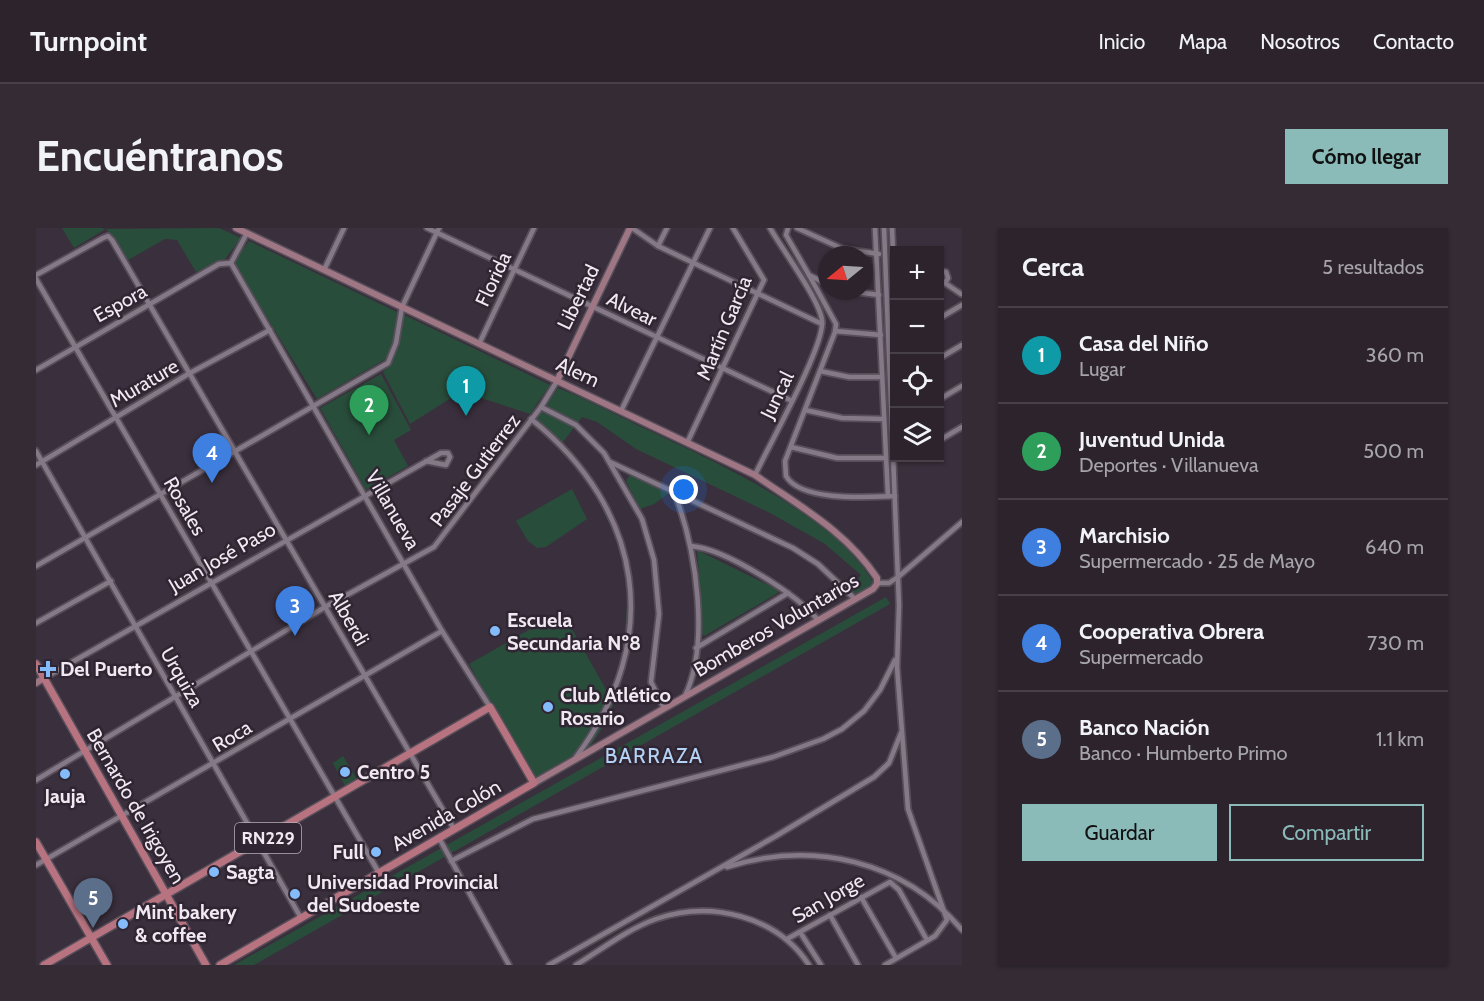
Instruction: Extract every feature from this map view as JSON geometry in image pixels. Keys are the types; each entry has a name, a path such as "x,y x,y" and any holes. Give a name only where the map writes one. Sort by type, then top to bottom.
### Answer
{"main road":[{"name":"Alem","path":"236,228 248,231 324,270 754,475 831,526 859,554 876,576 878,583"},
{"name":"Libertad","path":"556,381 631,228"},
{"name":"Bomberos Voluntarios","path":"534,783 874,588 878,583"},
{"name":"Bernardo de Irigoyen","path":"36,664 168,894 206,965"},
{"name":"Juan José Paso","path":"36,683 44,678"},
{"name":"RN229","path":"44,965 259,843 490,707"},
{"name":"Villanueva","path":"490,707 534,783"},
{"name":"Avenida Colón","path":"220,965 534,783"},
{"path":"36,842 107,965"}],"street":[{"path":"324,270 344,228"},
{"name":"Alvear","path":"427,228 438,230 513,270 792,401"},
{"name":"Florida","path":"479,344 534,228"},
{"path":"631,228 658,246 815,319 823,326"},
{"path":"658,246 667,228"},
{"path":"621,411 710,228"},
{"name":"Martín García","path":"687,443 725,368 764,280 763,274 733,228"},
{"path":"770,228 819,310 823,326"},
{"path":"788,228 786,236 836,324 785,461 785,473 789,481 799,487 838,496 895,496"},
{"path":"797,228 843,249 877,255 885,254"},
{"path":"876,228 888,496"},
{"path":"884,228 898,577 896,657 908,809 946,914 945,926 927,940 885,965"},
{"path":"892,228 893,246"},
{"path":"36,566 388,363 396,343 402,307 438,230"},
{"path":"231,263 248,231"},
{"name":"Alberdi","path":"36,277 108,236 150,304 454,829"},
{"name":"Espora","path":"36,370 219,264 231,263"},
{"name":"Villanueva","path":"231,263 442,631 490,707"},
{"path":"809,275 818,280"},
{"name":"Rosales","path":"36,277 379,873"},
{"path":"944,284 962,294"},
{"path":"872,294 879,295"},
{"path":"944,315 962,305"},
{"name":"Juncal","path":"754,475 792,401 820,339 823,326"},
{"name":"Murature","path":"36,465 190,373 270,330"},
{"path":"835,331 880,335"},
{"path":"944,355 962,345"},
{"path":"820,371 849,377 882,377"},
{"name":"Pasaje Gutierrez","path":"36,780 177,698 325,607 405,564 441,541 541,407 556,381"},
{"path":"944,396 962,386"},
{"path":"541,407 576,426 610,462 642,519 654,560 659,614 651,682 664,708"},
{"path":"805,410 842,418 884,419"},
{"path":"531,419 559,441 597,488 619,531 629,577 632,613 619,673 595,729 569,763"},
{"path":"944,437 962,427"},
{"path":"790,447 837,458 886,458"},
{"name":"Urquiza","path":"36,451 301,918"},
{"name":"Juan José Paso","path":"44,678 426,461 444,452 450,457 446,465 435,465 426,461"},
{"path":"610,462 793,548 818,564 855,599"},
{"path":"677,500 691,546 698,596 696,648 685,696"},
{"path":"878,583 888,583 898,577 962,522"},
{"path":"691,546 710,550 788,593 818,620"},
{"path":"36,623 111,581"},
{"path":"696,648 788,593"},
{"name":"Roca","path":"36,866 291,719 364,674 442,631"},
{"path":"451,861 533,819 773,757 824,739 864,711 880,690 896,657"},
{"path":"549,965 874,777 894,754 902,728"},
{"path":"439,838 508,965"},
{"path":"716,870 753,860 789,855 850,861 899,877 946,914 962,930"},
{"name":"San Jorge","path":"787,939 890,882 896,886 927,940"},
{"path":"861,897 896,958"},
{"path":"576,965 638,927 673,915 715,912 732,914 764,924 787,939 809,965"},
{"path":"830,915 858,965"},
{"path":"800,932 821,965"}],"green space":[{"path":"62,228 103,228 104,230 74,248"},
{"path":"219,228 241,238 225,259 196,272 177,240 165,239 128,260 106,229"},
{"path":"249,241 397,312 393,346 389,357 317,399 235,266 235,260"},
{"path":"402,314 550,385 530,414 469,394 459,393 410,424 383,372 395,353"},
{"path":"381,374 411,430 394,440 408,466 366,490 320,408"},
{"path":"558,388 708,459 774,494 833,536 857,560 874,584 855,595 849,590 861,575 825,544 770,513 636,449 597,422 582,417 563,442 603,505 622,545 629,583 629,627 618,690 602,729 579,763 573,760 583,743 573,756 534,780 469,664 562,611 609,695 623,660 628,592 620,546 598,500 577,467 533,423"},
{"path":"630,474 669,493 654,504 640,509 626,481"},
{"path":"572,489 587,519 546,547 537,548 528,541 516,521"},
{"path":"697,550 778,590 778,593 704,636 699,632 701,597"},
{"path":"886,597 890,604 254,965 234,965"},
{"name":"Centro 5","path":"343,756 358,781 346,788 333,763"}],"place":[{"name":"Casa del Niño","path":"466,416"},
{"name":"Juventud Unida","path":"369,435"},
{"name":"Cooperativa Obrera","path":"212,483"},
{"name":"Escuela Secundaria Nº8","path":"495,631"},
{"name":"Marchisio","path":"295,636"},
{"name":"Del Puerto","path":"48,669"},
{"name":"Club Atlético Rosario","path":"548,707"},
{"name":"Centro 5","path":"345,772"},
{"name":"Jauja","path":"65,774"},
{"name":"Full","path":"376,852"},
{"name":"Sagta","path":"214,872"},
{"name":"Universidad Provincial del Sudoeste","path":"295,894"},
{"name":"Mint bakery & coffee","path":"123,924"},
{"name":"Banco Nación","path":"93,928"}],"district":[{"name":"BARRAZA","path":"654,756"}]}
